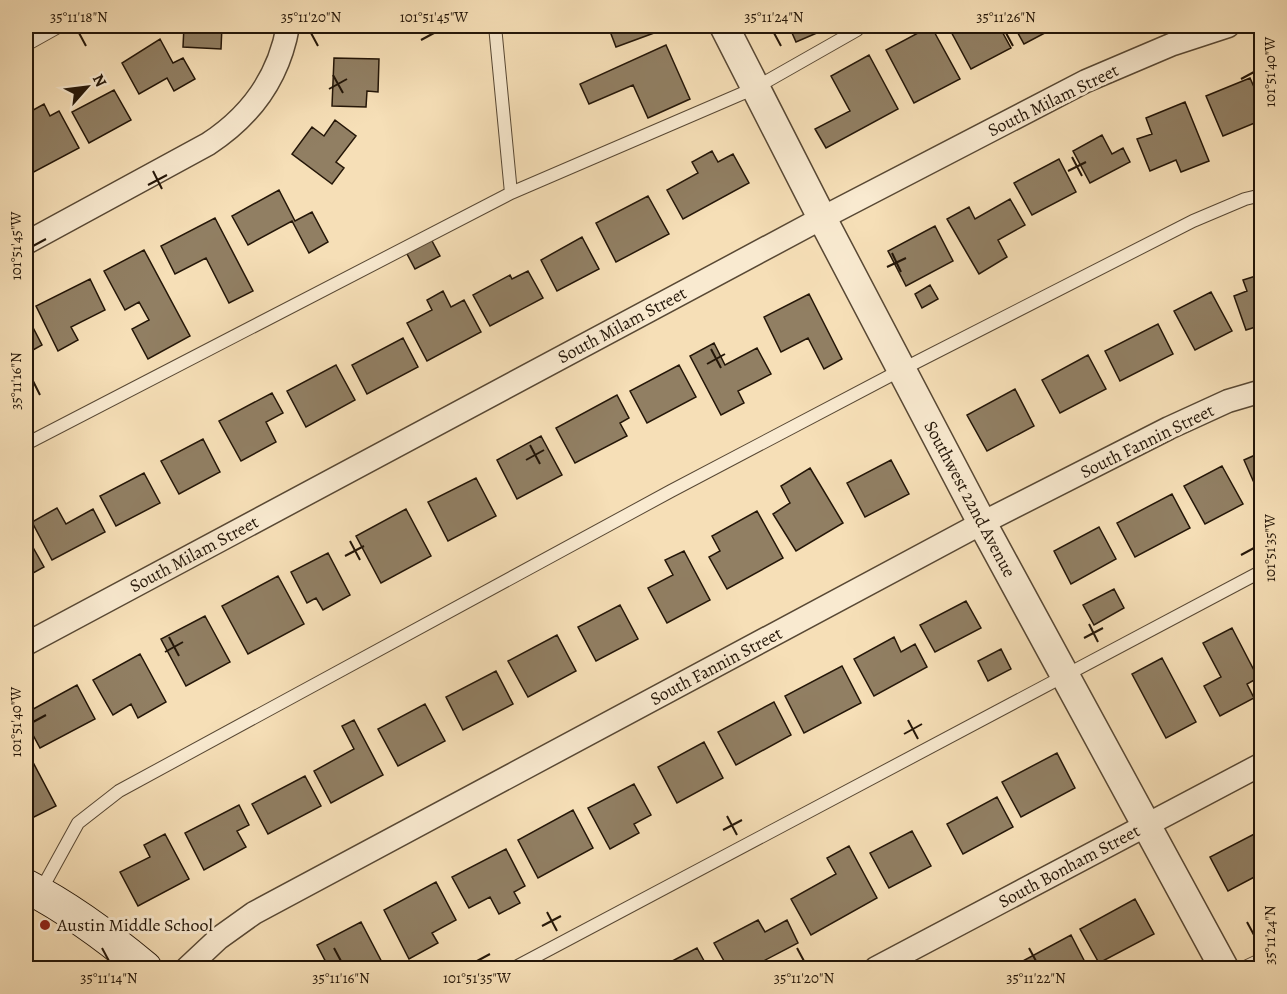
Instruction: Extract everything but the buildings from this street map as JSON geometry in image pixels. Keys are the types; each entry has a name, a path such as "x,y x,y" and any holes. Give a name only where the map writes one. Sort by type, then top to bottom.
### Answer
{"main road":[{"path":"32,889 113,941 145,969"}],"street":[{"path":"26,243 208,144 229,130 260,97 277,67 288,26"},
{"name":"Southwest 22nd Avenue","path":"724,26 982,523 1224,969"},
{"name":"South Milam Street","path":"26,644 822,218 1086,81 1173,44 1228,26"},
{"name":"South Fannin Street","path":"187,969 219,938 254,913 982,523 1168,428 1228,401 1262,391"},
{"name":"South Bonham Street","path":"876,969 1262,764"}],"lane":[{"path":"26,45 60,26"},
{"path":"495,26 511,193"},
{"path":"26,444 511,193 755,88 857,30 860,26"},
{"path":"32,889 78,823 119,791 671,491 901,370 1193,221 1245,199 1262,195"},
{"path":"514,969 1262,570"},
{"path":"1243,969 1262,958"}],"place":[{"name":"Austin Middle School","path":"45,925"}]}
